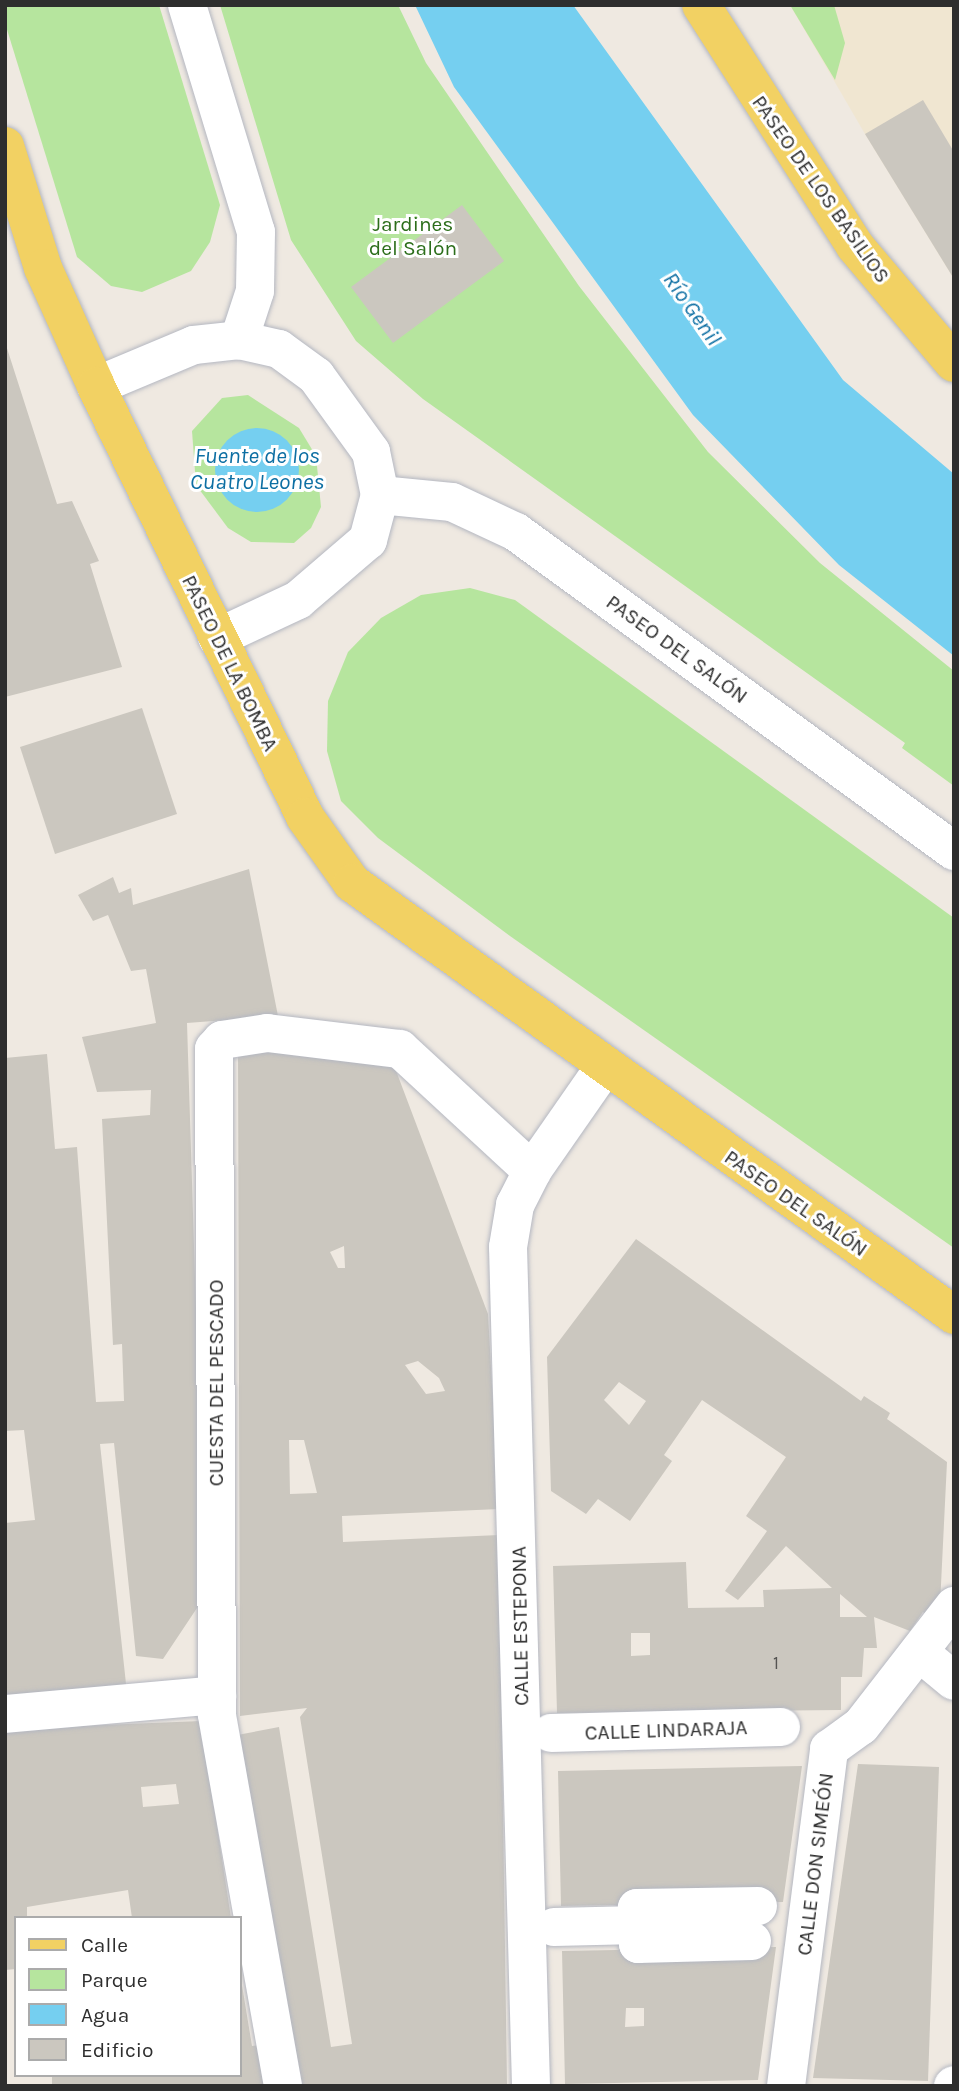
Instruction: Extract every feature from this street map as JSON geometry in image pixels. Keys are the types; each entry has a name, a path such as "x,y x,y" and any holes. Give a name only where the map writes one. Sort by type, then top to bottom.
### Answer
{"main road":[{"name":"PASEO DE LOS BASILIOS","path":"701,5 855,246 954,363"},
{"name":"PASEO DE LA BOMBA","path":"5,146 43,268 96,386 305,817 352,883 605,1066"},
{"name":"PASEO DEL SALÓN","path":"605,1066 954,1315"}],"street":[{"path":"187,5 256,232 255,290 239,340"},
{"path":"96,386 194,345 239,340 279,349 316,376 371,452 380,495 368,540 333,576 217,638"},
{"name":"PASEO DEL SALÓN","path":"380,495 452,502 516,532 954,850"},
{"name":"CUESTA DEL PESCADO","path":"283,2086 217,1695 214,1049 222,1040 267,1033 400,1049 533,1171"},
{"name":"CALLE ESTEPONA","path":"531,2086 514,1371 508,1247 515,1205 533,1171 605,1066"},
{"name":"CALLE DON SIMEÓN","path":"786,2086 829,1749 861,1726 954,1606"},
{"path":"919,1652 954,1681"},
{"path":"5,1714 217,1695"},
{"name":"CALLE LINDARAJA","path":"551,1733 781,1727"},
{"path":"554,1927 638,1925 637,1908 755,1923"}],"shaded area":[{"path":"790,5 954,5 954,279 865,134"}],"green space":[{"path":"5,5 159,5 220,205 210,242 191,271 142,292 111,286 77,257 5,23"},
{"name":"Jardines del Salón","path":"220,5 398,5 426,63 579,286 708,452 820,563 954,671 954,786 902,748 905,743 423,399 356,341 291,240"},
{"path":"790,5 834,5 845,43 835,80"},
{"path":"248,395 299,428 316,456 321,507 311,528 294,543 251,542 228,528 196,485 192,431 222,398"},
{"path":"470,588 515,600 954,918 954,1248 510,936 378,838 341,801 327,751 328,701 348,652 381,618 421,595"}],"water":[{"name":"Río Genil","path":"415,5 573,5 843,380 954,474 954,656 839,565 693,415 454,87"},
{"name":"Fuente de los Cuatro Leones","path":"249,428 265,428 281,435 292,446 299,462 296,486 287,500 265,512 249,512 233,505 222,494 215,478 215,462 222,446 233,435"}],"building":[{"path":"923,100 954,152 954,279 865,134"},
{"path":"462,205 504,261 393,343 351,287"},
{"path":"5,342 57,504 72,501 99,561 90,564 122,667 5,697"},
{"path":"142,708 177,814 55,854 20,747"},
{"path":"249,869 278,1016 187,1023 205,1596 163,1659 136,1656 114,1443 100,1444 127,1693 5,1704 5,1523 35,1520 24,1430 5,1431 5,1058 47,1054 55,1149 77,1147 96,1402 124,1401 122,1344 113,1345 102,1119 150,1115 151,1090 97,1092 82,1037 156,1023 146,969 131,971 108,915 93,921 78,895 113,877 119,893 131,888 133,905"},
{"path":"248,1047 361,1054 395,1068 488,1314 499,1509 342,1516 343,1542 499,1535 507,2085 293,2085 232,1736 279,1727 331,2047 352,2044 300,1717 307,1708 240,1716 238,1052","holes":["344,1246 345,1268 338,1268 330,1252","418,1361 439,1378 445,1391 426,1394 405,1365","289,1440 304,1440 317,1493 290,1494"]},
{"path":"636,1239 861,1401 864,1396 890,1413 887,1419 947,1462 940,1605 931,1618 923,1612 910,1631 874,1617 877,1648 864,1648 862,1677 841,1677 841,1710 557,1713 553,1566 686,1562 688,1608 764,1607 763,1590 832,1588 786,1546 738,1600 725,1591 767,1531 746,1516 786,1457 702,1400 664,1455 672,1461 630,1521 598,1499 586,1514 551,1491 547,1357","holes":["619,1382 646,1401 629,1425 604,1400","840,1594 867,1617 840,1617","631,1633 650,1633 650,1655 631,1656"]},
{"path":"201,1721 231,1916 132,1916 128,1890 27,1907 27,1916 14,1916 14,1969 5,1970 5,1729","holes":["176,1784 179,1804 143,1807 141,1787"]},
{"path":"858,1764 939,1767 928,2081 813,2078"},
{"path":"802,1766 783,1902 561,1906 558,1771"},
{"path":"776,1947 758,2080 565,2084 562,1951","holes":["626,2008 644,2008 644,2026 625,2027"]},
{"path":"242,1985 252,2046 267,2044 272,2086 52,2086 52,2077 242,2077"}]}
